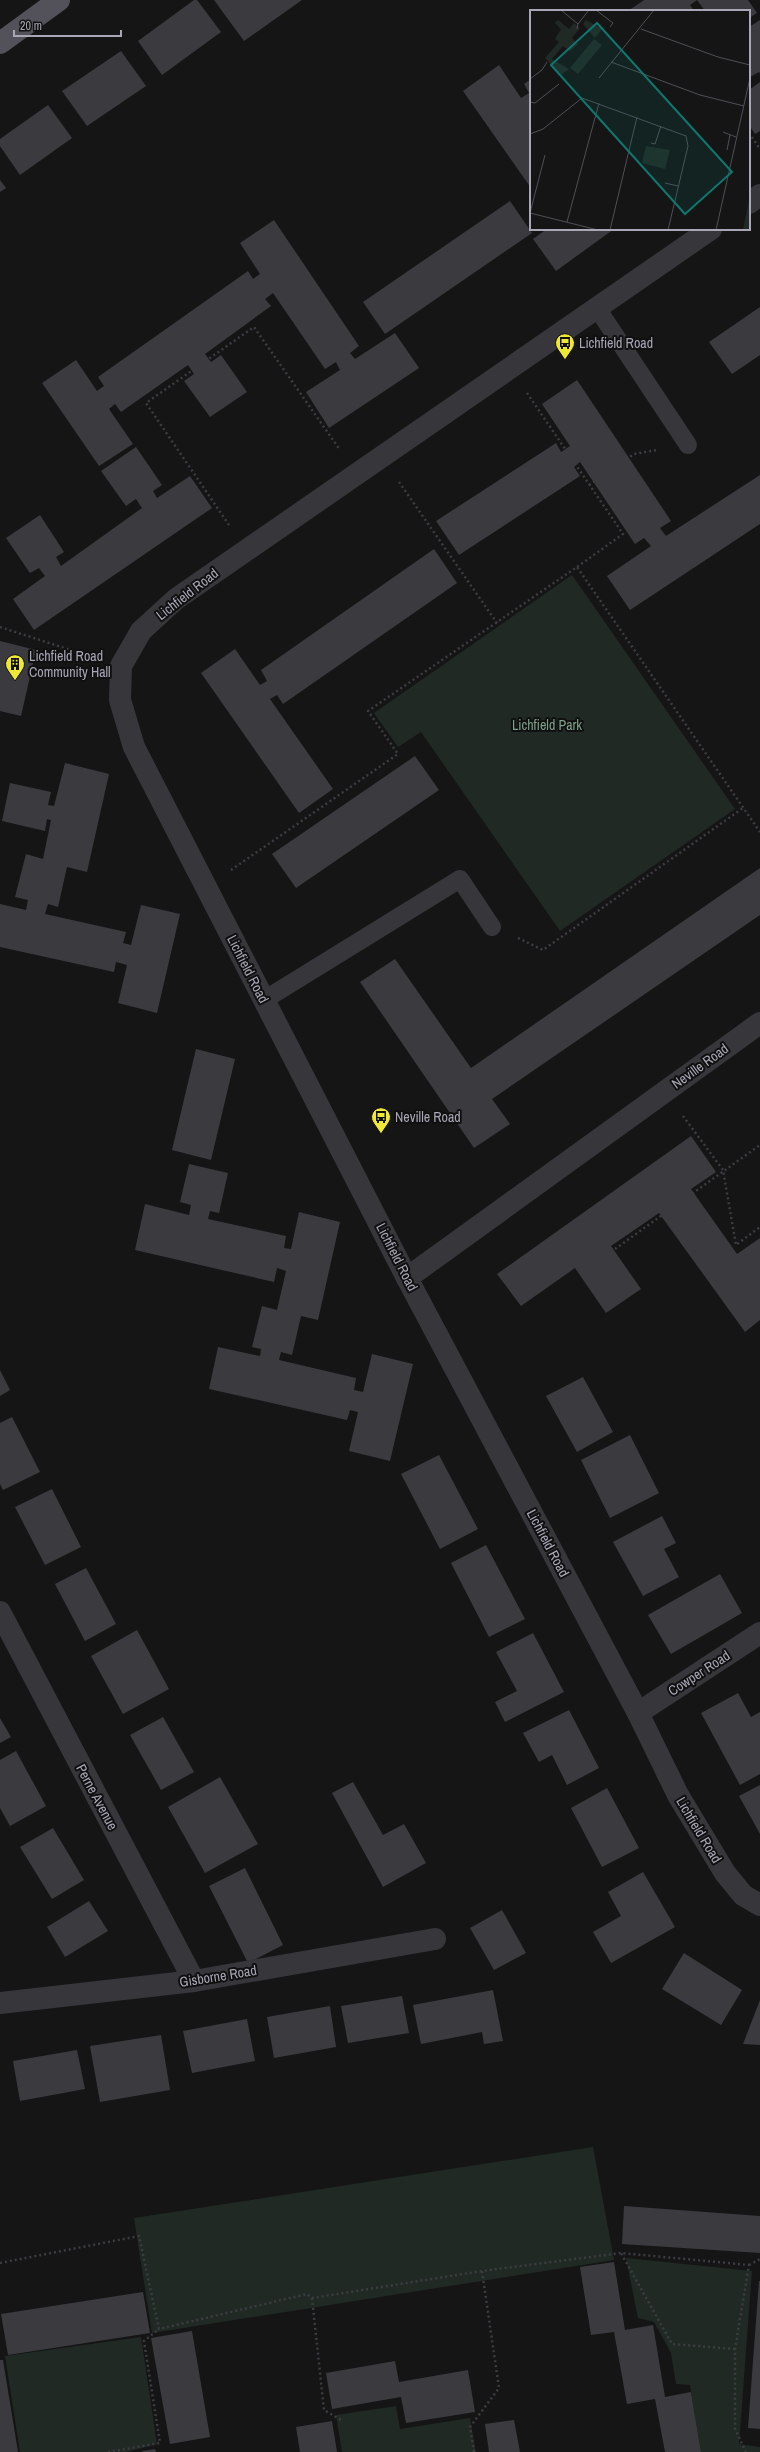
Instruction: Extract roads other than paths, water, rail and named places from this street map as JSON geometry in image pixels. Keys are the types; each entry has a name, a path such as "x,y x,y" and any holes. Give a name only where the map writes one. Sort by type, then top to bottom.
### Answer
{"main road":[{"path":"0,43 59,0"}],"street":[{"path":"750,202 760,195"},
{"name":"Lichfield Road","path":"710,230 176,599 141,631 121,666 120,700 134,747 407,1278 638,1713 678,1796 725,1873 743,1895 760,1905"},
{"name":"Neville Road","path":"407,1278 760,1023"},
{"name":"Perne Avenue","path":"0,1612 194,1981"},
{"name":"Cowper Road","path":"638,1713 760,1633"},
{"name":"Gisborne Road","path":"0,2003 194,1981 435,1939"}],"lane":[{"path":"597,308 688,445"},
{"path":"264,1000 460,879 492,927"}],"place":[{"name":"Lichfield Road","path":"565,360"},
{"name":"Lichfield Road Community Hall","path":"15,681"},
{"name":"Neville Road","path":"381,1134"}],"park label":[{"name":"Lichfield Park","path":"547,725"}]}
